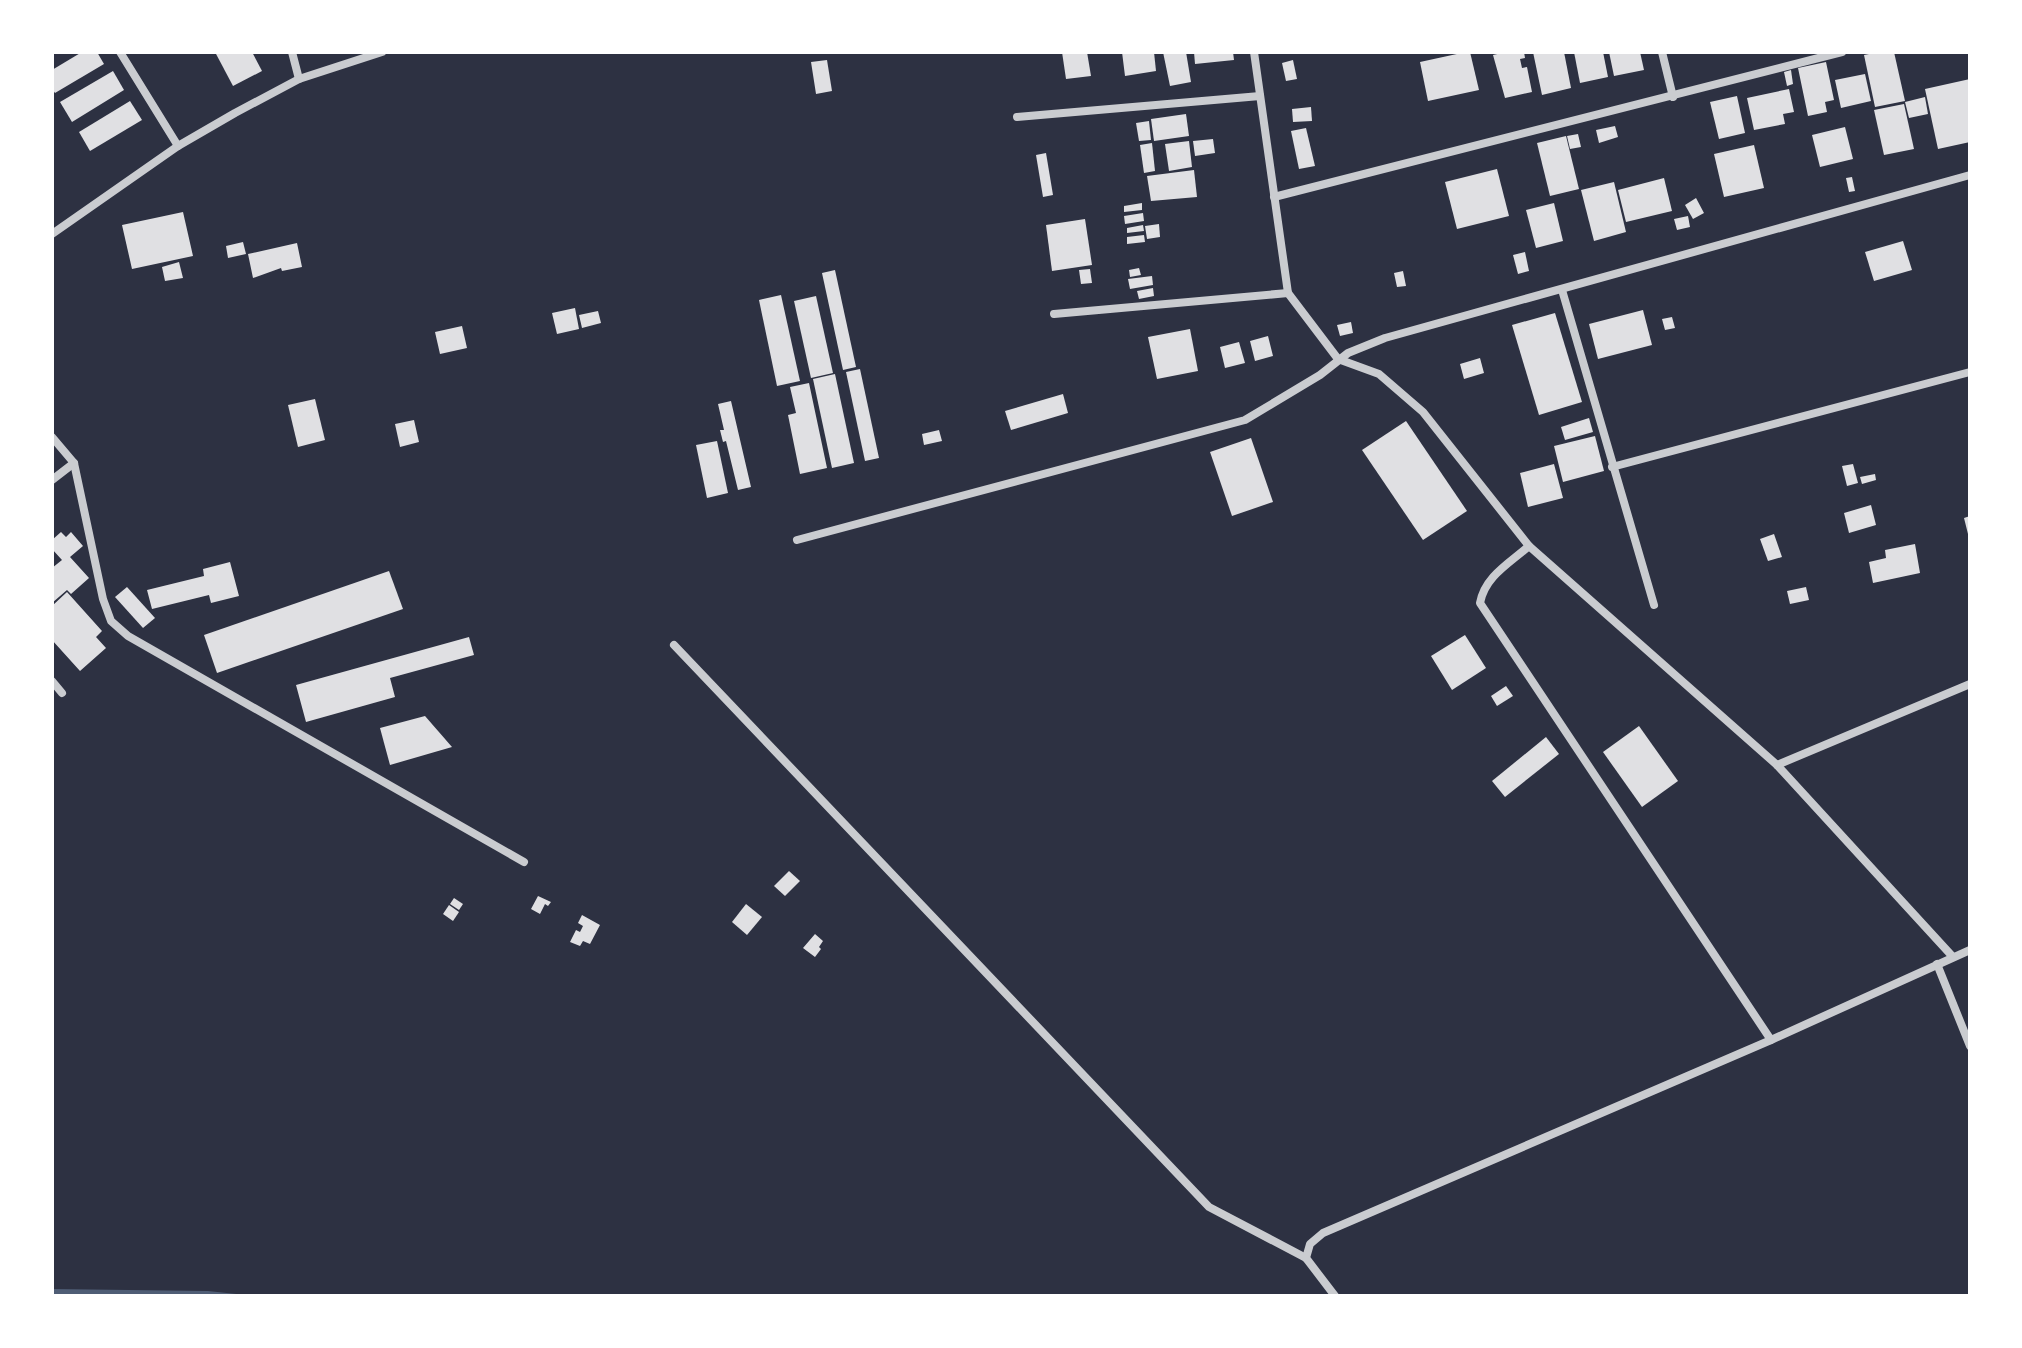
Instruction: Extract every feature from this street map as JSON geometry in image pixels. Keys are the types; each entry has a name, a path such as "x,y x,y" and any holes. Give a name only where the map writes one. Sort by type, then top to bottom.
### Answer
{"street":[{"path":"120,52 178,146"},
{"path":"292,52 299,79"},
{"path":"52,221 54,232 178,146 299,79 382,52"},
{"path":"1254,52 1288,293 1338,359 1379,374 1423,412 1529,546 1777,765 1953,957"},
{"path":"1662,52 1673,97"},
{"path":"1274,197 1842,52"},
{"path":"1017,117 1260,96"},
{"path":"797,540 1245,420 1320,375 1338,359 1385,338 1970,175"},
{"path":"1562,290 1654,605"},
{"path":"1054,314 1288,293"},
{"path":"1612,467 1970,372"},
{"path":"52,437 74,463 103,599 111,621 128,636 524,862"},
{"path":"52,480 74,463"},
{"path":"1529,546 1488,581 1480,603 1771,1040"},
{"path":"674,645 1209,1207 1306,1258 1335,1296"},
{"path":"52,681 62,693"},
{"path":"1777,765 1970,684"},
{"path":"1306,1258 1310,1244 1323,1233 1771,1040 1970,950"},
{"path":"1937,964 1970,1046"}],"water":[{"path":"52,1289 208,1291 255,1296 52,1296"}],"building":[{"path":"82,52 97,52 104,64 55,93 52,89 52,70"},
{"path":"215,52 252,52 262,71 233,86"},
{"path":"1062,52 1087,52 1091,76 1066,79"},
{"path":"1122,52 1154,52 1156,71 1125,76"},
{"path":"1163,52 1186,52 1191,82 1170,86"},
{"path":"1194,52 1233,52 1234,60 1195,64"},
{"path":"1470,52 1479,90 1428,101 1420,62"},
{"path":"1524,52 1525,58 1520,59 1522,68 1527,67 1532,92 1505,98 1493,55"},
{"path":"1533,52 1564,52 1571,88 1542,95"},
{"path":"1574,52 1603,52 1608,77 1580,83"},
{"path":"1609,52 1640,52 1644,70 1614,76"},
{"path":"1894,52 1905,101 1875,107 1864,55"},
{"path":"827,60 832,91 816,94 811,62"},
{"path":"1293,60 1297,79 1286,81 1282,63"},
{"path":"1826,62 1834,100 1825,102 1827,112 1808,116 1798,68"},
{"path":"1791,70 1793,84 1787,86 1784,72"},
{"path":"113,71 124,90 72,122 60,102"},
{"path":"1865,74 1871,101 1841,108 1835,80"},
{"path":"1970,79 1970,142 1938,149 1925,89"},
{"path":"1789,89 1794,112 1783,114 1785,124 1754,130 1747,98"},
{"path":"1737,96 1745,133 1719,139 1710,102"},
{"path":"1925,97 1928,114 1909,118 1905,102"},
{"path":"130,101 142,120 90,151 79,132"},
{"path":"1904,104 1914,149 1884,155 1874,110"},
{"path":"1311,107 1312,121 1293,122 1292,109"},
{"path":"1186,114 1189,136 1154,141 1151,119"},
{"path":"1149,121 1151,140 1139,141 1136,123"},
{"path":"1615,126 1618,137 1599,143 1596,130"},
{"path":"1845,127 1853,159 1820,167 1812,135"},
{"path":"1306,128 1315,166 1299,169 1291,131"},
{"path":"1578,134 1581,147 1570,149 1567,136"},
{"path":"1566,136 1579,189 1550,196 1537,143"},
{"path":"1213,139 1215,153 1195,156 1193,141"},
{"path":"1189,141 1192,167 1169,171 1165,144"},
{"path":"1152,143 1155,171 1144,173 1140,145"},
{"path":"1754,145 1764,188 1724,197 1714,154"},
{"path":"1046,153 1053,195 1043,197 1036,155"},
{"path":"1497,169 1509,216 1457,229 1445,182"},
{"path":"1194,170 1197,197 1151,201 1147,176"},
{"path":"1852,177 1855,191 1849,192 1846,178"},
{"path":"1664,178 1672,211 1626,222 1618,190"},
{"path":"1614,182 1626,232 1594,241 1581,190"},
{"path":"1696,198 1704,213 1693,219 1685,205"},
{"path":"1142,203 1142,210 1124,212 1124,206"},
{"path":"1554,203 1563,241 1536,248 1526,210"},
{"path":"183,212 193,256 132,269 122,225"},
{"path":"1143,213 1144,221 1125,224 1124,216"},
{"path":"1688,216 1690,227 1677,230 1674,219"},
{"path":"1085,219 1092,265 1052,271 1046,225"},
{"path":"1159,224 1160,237 1147,239 1145,226"},
{"path":"1143,225 1144,231 1127,233 1127,228"},
{"path":"1144,235 1145,242 1127,244 1127,237"},
{"path":"1903,241 1912,270 1874,281 1865,252"},
{"path":"243,242 246,254 228,258 226,246"},
{"path":"297,243 302,267 282,271 281,268 253,278 248,254"},
{"path":"1525,252 1529,271 1518,274 1513,255"},
{"path":"179,262 183,278 165,281 162,267"},
{"path":"1139,268 1141,275 1130,277 1129,270"},
{"path":"1090,269 1092,283 1081,284 1079,270"},
{"path":"835,270 856,367 843,370 822,273"},
{"path":"1403,271 1406,286 1397,287 1394,273"},
{"path":"1152,276 1153,285 1130,289 1128,279"},
{"path":"1153,288 1154,296 1139,299 1137,291"},
{"path":"781,295 800,381 777,386 759,300"},
{"path":"816,296 833,373 811,378 794,301"},
{"path":"575,308 579,329 557,334 552,313"},
{"path":"1643,310 1652,345 1598,359 1589,324"},
{"path":"598,311 601,323 582,328 579,315"},
{"path":"1555,313 1582,402 1539,415 1512,325"},
{"path":"1672,317 1675,328 1665,330 1662,319"},
{"path":"1351,322 1353,333 1340,336 1337,325"},
{"path":"462,326 467,348 440,354 435,332"},
{"path":"1190,329 1198,371 1157,379 1148,337"},
{"path":"1268,336 1273,356 1255,361 1250,341"},
{"path":"1239,342 1245,363 1225,368 1220,347"},
{"path":"1480,358 1484,373 1464,379 1460,364"},
{"path":"860,369 879,458 865,461 846,372"},
{"path":"835,374 854,463 832,468 813,379"},
{"path":"809,383 827,468 800,474 788,415 796,413 790,387"},
{"path":"1063,394 1068,413 1011,430 1005,411"},
{"path":"315,399 325,440 298,447 288,405"},
{"path":"731,401 751,487 738,490 726,441 723,442 720,430 724,430 718,404"},
{"path":"1589,418 1593,432 1565,440 1561,427"},
{"path":"414,420 419,442 400,447 395,424"},
{"path":"1406,421 1467,511 1423,540 1362,450"},
{"path":"939,430 942,441 924,445 922,434"},
{"path":"1595,436 1604,471 1563,482 1554,446"},
{"path":"1251,438 1273,502 1232,516 1210,452"},
{"path":"717,441 728,493 707,498 696,445"},
{"path":"1554,464 1563,498 1528,507 1520,473"},
{"path":"1853,464 1858,483 1847,486 1842,466"},
{"path":"1875,474 1876,480 1862,484 1860,477"},
{"path":"1871,505 1876,525 1849,533 1844,513"},
{"path":"1970,516 1970,538 1969,538 1964,518"},
{"path":"61,532 66,537 71,532 83,546 70,557 89,578 71,594 67,590 52,603 52,568 62,560 52,549 52,540"},
{"path":"1774,534 1782,557 1768,561 1760,539"},
{"path":"1915,544 1920,573 1873,583 1869,562 1886,558 1885,550"},
{"path":"230,562 239,596 211,603 209,595 152,609 147,590 204,576 203,569"},
{"path":"389,571 403,609 217,673 204,635"},
{"path":"127,587 155,618 143,628 115,597"},
{"path":"1806,587 1809,600 1790,604 1787,591"},
{"path":"67,592 102,631 96,637 106,648 80,671 52,640 52,606"},
{"path":"1465,635 1486,668 1452,690 1431,656"},
{"path":"469,637 474,655 390,678 395,697 306,722 296,685"},
{"path":"1506,686 1513,696 1497,706 1491,696"},
{"path":"425,716 452,747 390,765 380,728"},
{"path":"1639,726 1678,781 1642,807 1603,752"},
{"path":"1546,737 1559,754 1505,797 1492,781"},
{"path":"789,871 800,881 785,896 774,886"},
{"path":"538,896 551,902 548,906 545,904 540,914 531,909"},
{"path":"454,898 463,904 459,910 450,904"},
{"path":"746,904 762,917 747,935 732,922"},
{"path":"449,905 459,912 453,921 443,914"},
{"path":"582,915 600,925 590,944 583,941 580,946 570,942 576,930 580,932 583,926 578,923"},
{"path":"815,934 823,941 815,957 803,948"}]}
